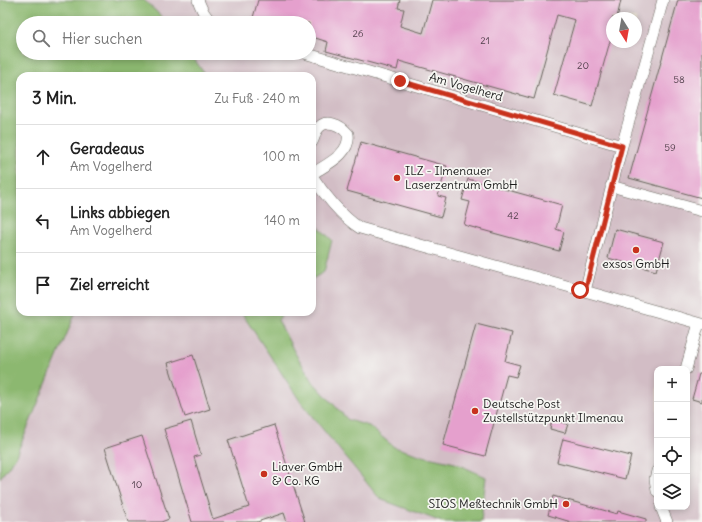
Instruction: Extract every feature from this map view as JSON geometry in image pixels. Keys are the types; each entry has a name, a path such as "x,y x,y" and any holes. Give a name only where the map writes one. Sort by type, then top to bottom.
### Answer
{"street":[{"path":"198,0 206,16"},
{"path":"585,291 611,186 662,0"},
{"name":"Am Vogelherd","path":"316,57 622,146"},
{"path":"316,132 317,129 326,123 331,123 340,126 348,134 349,140 348,146 342,153 316,172"},
{"path":"316,182 322,192 360,228 700,324 687,366"},
{"path":"611,186 702,211"},
{"path":"662,510 667,522"}],"shaded area":[{"path":"44,0 702,0 702,522 0,522 0,478 15,458 74,316 316,316 316,72 67,72 65,60 316,60 316,16 54,16"}],"green space":[{"path":"0,0 144,0 161,16 16,16 16,60 195,60 203,72 16,72 16,316 74,316 15,458 0,478"},
{"path":"316,225 332,240 324,272 316,277"},
{"path":"244,316 281,316 278,320 295,353 314,383 348,420 369,426 394,447 423,456 455,463 486,477 481,522 442,522 380,499 302,404"}],"building":[{"path":"258,0 400,0 398,8 404,9 400,26 423,33 432,0 621,0 618,12 606,12 606,48 608,48 592,106 554,95 575,20 557,15 534,99 399,61 397,70 326,51 328,42 316,38 316,16 253,16"},
{"path":"678,0 702,0 702,198 629,178"},
{"name":"ILZ - Ilmenauer Laserzentrum GmbH","path":"361,142 447,166 438,196 446,198 441,217 347,191"},
{"path":"468,179 562,205 556,229 564,232 559,251 464,225 470,202 462,200"},
{"name":"exsos GmbH","path":"615,229 664,242 656,271 608,258"},
{"name":"Deutsche Post Zustellstützpunkt Ilmenau","path":"476,324 512,333 505,361 520,365 516,377 507,375 485,456 443,445"},
{"path":"193,355 210,409 185,417 168,363"},
{"path":"699,374 702,374 702,402 692,399"},
{"path":"552,420 568,424 565,433 550,429"},
{"name":"Liaver GmbH & Co. KG","path":"191,421 201,455 194,457 213,519 249,507 228,440 274,425 305,522 287,522 284,513 257,522 192,522 164,429"},
{"path":"142,436 169,519 161,522 128,522 105,448"},
{"path":"563,439 631,456 625,479 557,462"},
{"name":"SIOS Meßtechnik GmbH","path":"553,496 617,514 618,511 646,519 646,522 571,522 548,515"}],"place":[{"name":"ILZ - Ilmenauer Laserzentrum GmbH","path":"397,178"},
{"name":"exsos GmbH","path":"636,250"},
{"name":"Deutsche Post Zustellstützpunkt Ilmenau","path":"475,411"},
{"name":"Liaver GmbH & Co. KG","path":"264,474"},
{"name":"SIOS Meßtechnik GmbH","path":"566,504"}],"route":[{"path":"400,81 622,146 585,291 580,290"}]}
